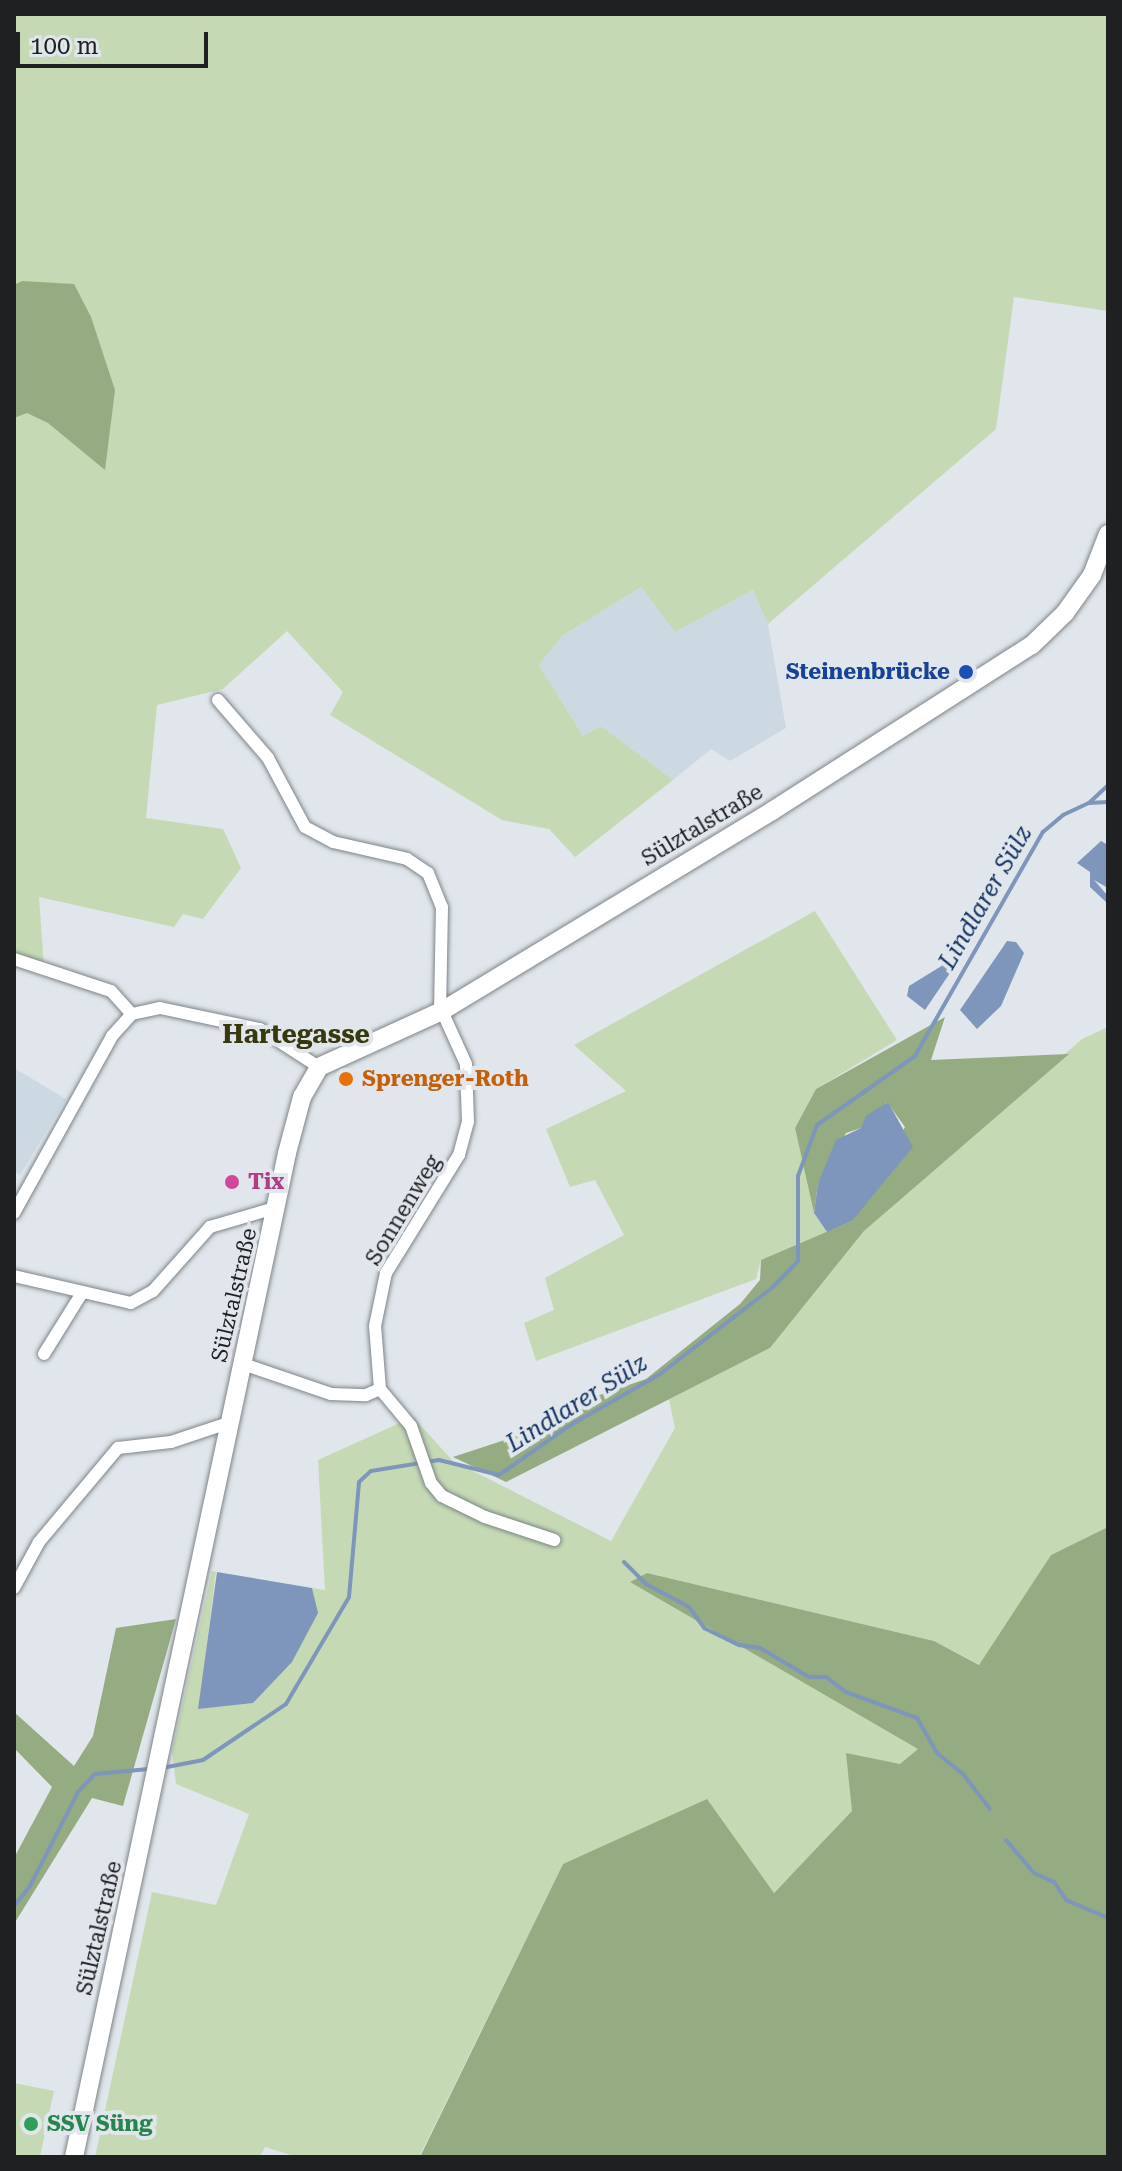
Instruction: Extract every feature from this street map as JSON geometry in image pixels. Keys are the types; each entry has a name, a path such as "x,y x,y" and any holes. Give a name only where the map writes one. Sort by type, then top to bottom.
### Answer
{"main road":[{"path":"1100,580 1108,534"},
{"name":"Sülztalstraße","path":"74,2157 302,1097 319,1067 441,1012 983,677 1032,645 1100,580"}],"street":[{"path":"218,700 268,758 305,827 333,842 407,859 428,873 442,907 441,1012"},
{"path":"14,959 111,991 132,1014"},
{"path":"14,1213 112,1036 132,1014 160,1008 260,1029 319,1067"},
{"name":"Sonnenweg","path":"380,1389 375,1326 386,1273 459,1155 468,1122 466,1064 441,1012"},
{"path":"14,1276 131,1303 153,1291 210,1227 278,1207"},
{"path":"44,1354 82,1293"},
{"path":"243,1364 331,1394 366,1395 380,1389 421,1446 427,1471 442,1496 485,1517 554,1540"},
{"path":"14,1588 39,1542 118,1448 171,1442 231,1422"}],"shaded area":[{"path":"641,587 675,632 753,590 768,624 786,728 730,761 711,749 673,780 601,726 583,736 539,665 562,636"},
{"path":"14,1068 66,1099 20,1175 14,1171"}],"green space":[{"path":"14,14 1108,14 1108,311 1014,297 996,429 768,624 753,590 675,632 641,587 562,636 539,665 583,736 601,726 673,780 575,857 549,829 502,820 330,715 343,692 287,631 223,689 157,705 146,818 223,829 241,868 203,919 183,914 174,927 39,897 44,967 14,959"},
{"path":"22,281 74,284 91,317 115,390 105,470 48,423 27,413 14,418 14,285"},
{"path":"815,911 897,1040 816,1089 795,1128 814,1213 827,1232 761,1260 756,1279 536,1361 524,1323 554,1310 545,1278 624,1235 595,1180 570,1187 546,1129 626,1091 574,1045"},
{"path":"945,1017 931,1060 1069,1054 864,1231 770,1348 506,1482 453,1457 532,1431 582,1401 646,1379 740,1304 760,1280 761,1260 852,1221 905,1127 887,1102 861,1128 846,1133 818,1183 814,1213 795,1128 816,1089"},
{"path":"1108,1027 1108,1527 1051,1555 980,1665 934,1641 647,1573 631,1582 919,1748 773,1893 563,1864 419,2157 297,2157 265,2147 260,2157 95,2157 152,1892 216,1905 249,1814 176,1784 172,1752 212,1571 216,1572 199,1709 317,1613 312,1588 325,1590 318,1460 413,1417 453,1461 611,1541 675,1428 669,1399 770,1348 864,1231 1082,1039"},
{"path":"1108,1527 1108,2157 420,2157 563,1864 707,1799 774,1893 852,1811 846,1753 900,1764 918,1749 630,1582 647,1573 934,1641 979,1665 1051,1555"},
{"path":"176,1619 123,1806 92,1798 14,1924 14,1858 52,1787 14,1748 14,1712 74,1766 93,1736 116,1628"},
{"name":"SSV Süng","path":"14,2083 54,2091 40,2157 14,2157"}],"water":[{"path":"1101,841 1108,845 1108,888 1094,880 1108,896 1108,904 1090,887 1090,872 1077,863"},
{"path":"1007,941 1016,942 1024,953 1001,1006 977,1029 960,1010"},
{"path":"948,962 952,970 925,1010 907,996 909,986"},
{"path":"888,1102 913,1147 852,1221 827,1232 814,1213 818,1183 836,1140 861,1128 866,1116"},
{"path":"217,1572 312,1588 318,1613 292,1662 253,1703 198,1709"}],"waterway":[{"path":"1089,803 1108,785"},
{"name":"Lindlarer Sülz","path":"162,1768 203,1760 286,1704 349,1597 359,1482 371,1471 439,1460 499,1475 569,1426 660,1374 773,1287 798,1261 798,1176 817,1125 915,1056 1043,832 1063,815 1089,803 1108,802"},
{"path":"624,1562 646,1584 689,1607 704,1628 739,1645 760,1648 809,1677 826,1677 846,1692 917,1718 937,1753 963,1774 990,1809"},
{"name":"Lindlarer Sülz","path":"14,1906 30,1886 78,1792 95,1774 149,1769"},
{"path":"1006,1840 1034,1873 1054,1882 1066,1900 1108,1918"}],"place":[{"name":"Steinenbrücke","path":"966,672"},
{"name":"Sprenger-Roth","path":"346,1079"},
{"name":"Tix","path":"232,1182"},
{"name":"SSV Süng","path":"31,2124"}],"district":[{"name":"Hartegasse","path":"296,1035"}]}
